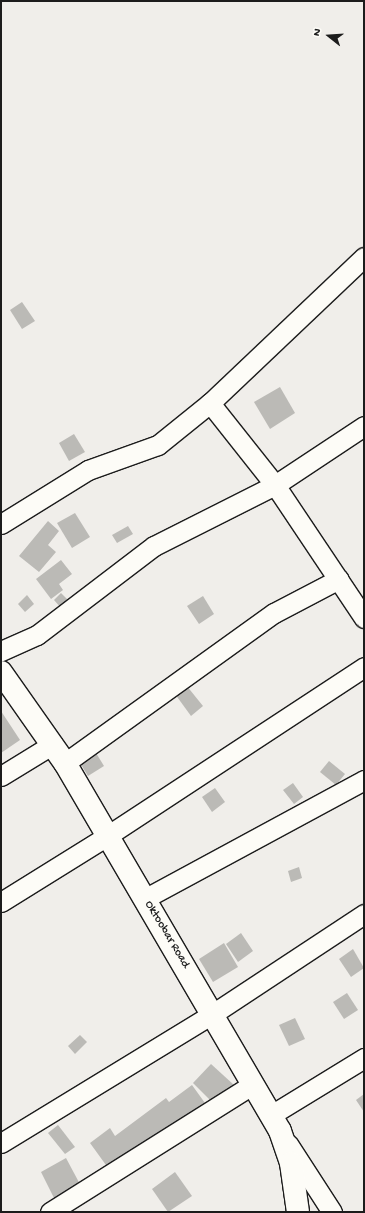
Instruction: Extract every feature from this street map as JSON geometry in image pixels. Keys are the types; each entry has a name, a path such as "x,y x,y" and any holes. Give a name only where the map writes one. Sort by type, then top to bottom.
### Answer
{"street":[{"path":"1,524 88,470 158,445 210,403 364,257"},
{"path":"210,403 275,485 364,618"},
{"path":"1,651 37,634 154,546 275,485 364,426"},
{"path":"65,763 274,613 339,579"},
{"path":"1,902 107,836 364,667"},
{"name":"Oktoobar Road","path":"1,672 65,763 144,899 214,1013 276,1123 291,1163 293,1209"},
{"path":"1,776 53,744"},
{"path":"144,899 364,780"},
{"path":"1,1143 214,1013 364,914"},
{"path":"332,1212 276,1123 364,1058"},
{"path":"50,1212 253,1084"}],"building":[{"path":"22,302 35,321 22,329 10,310"},
{"path":"280,387 295,413 270,429 254,402"},
{"path":"74,434 85,452 69,461 59,443"},
{"path":"75,513 90,537 72,548 57,523"},
{"path":"48,521 59,531 48,545 56,552 39,572 19,556"},
{"path":"128,526 133,534 117,543 112,535"},
{"path":"61,560 72,574 59,584 63,590 51,599 36,579"},
{"path":"61,593 69,601 61,608 54,600"},
{"path":"27,595 34,604 25,612 18,604"},
{"path":"203,596 214,614 199,624 187,606"},
{"path":"186,685 203,706 191,716 175,694"},
{"path":"1,711 20,740 1,753"},
{"path":"93,748 104,766 88,776 77,758"},
{"path":"329,761 345,774 336,785 320,772"},
{"path":"293,783 303,797 294,804 283,790"},
{"path":"215,788 225,802 212,812 202,797"},
{"path":"299,867 302,878 291,882 288,871"},
{"path":"241,933 253,951 238,962 226,944"},
{"path":"224,943 238,967 213,982 199,959"},
{"path":"353,949 364,968 351,977 339,959"},
{"path":"347,993 358,1010 344,1019 333,1002"},
{"path":"295,1018 305,1039 289,1046 279,1025"},
{"path":"80,1035 87,1042 75,1054 68,1046"},
{"path":"211,1064 234,1085 215,1105 193,1083"},
{"path":"192,1085 205,1103 111,1172 90,1143 110,1128 115,1136 166,1098 169,1102"},
{"path":"364,1094 364,1112 356,1100"},
{"path":"58,1125 75,1147 65,1154 48,1133"},
{"path":"66,1158 82,1188 56,1202 41,1172"},
{"path":"175,1172 192,1196 168,1212 152,1189"}]}
